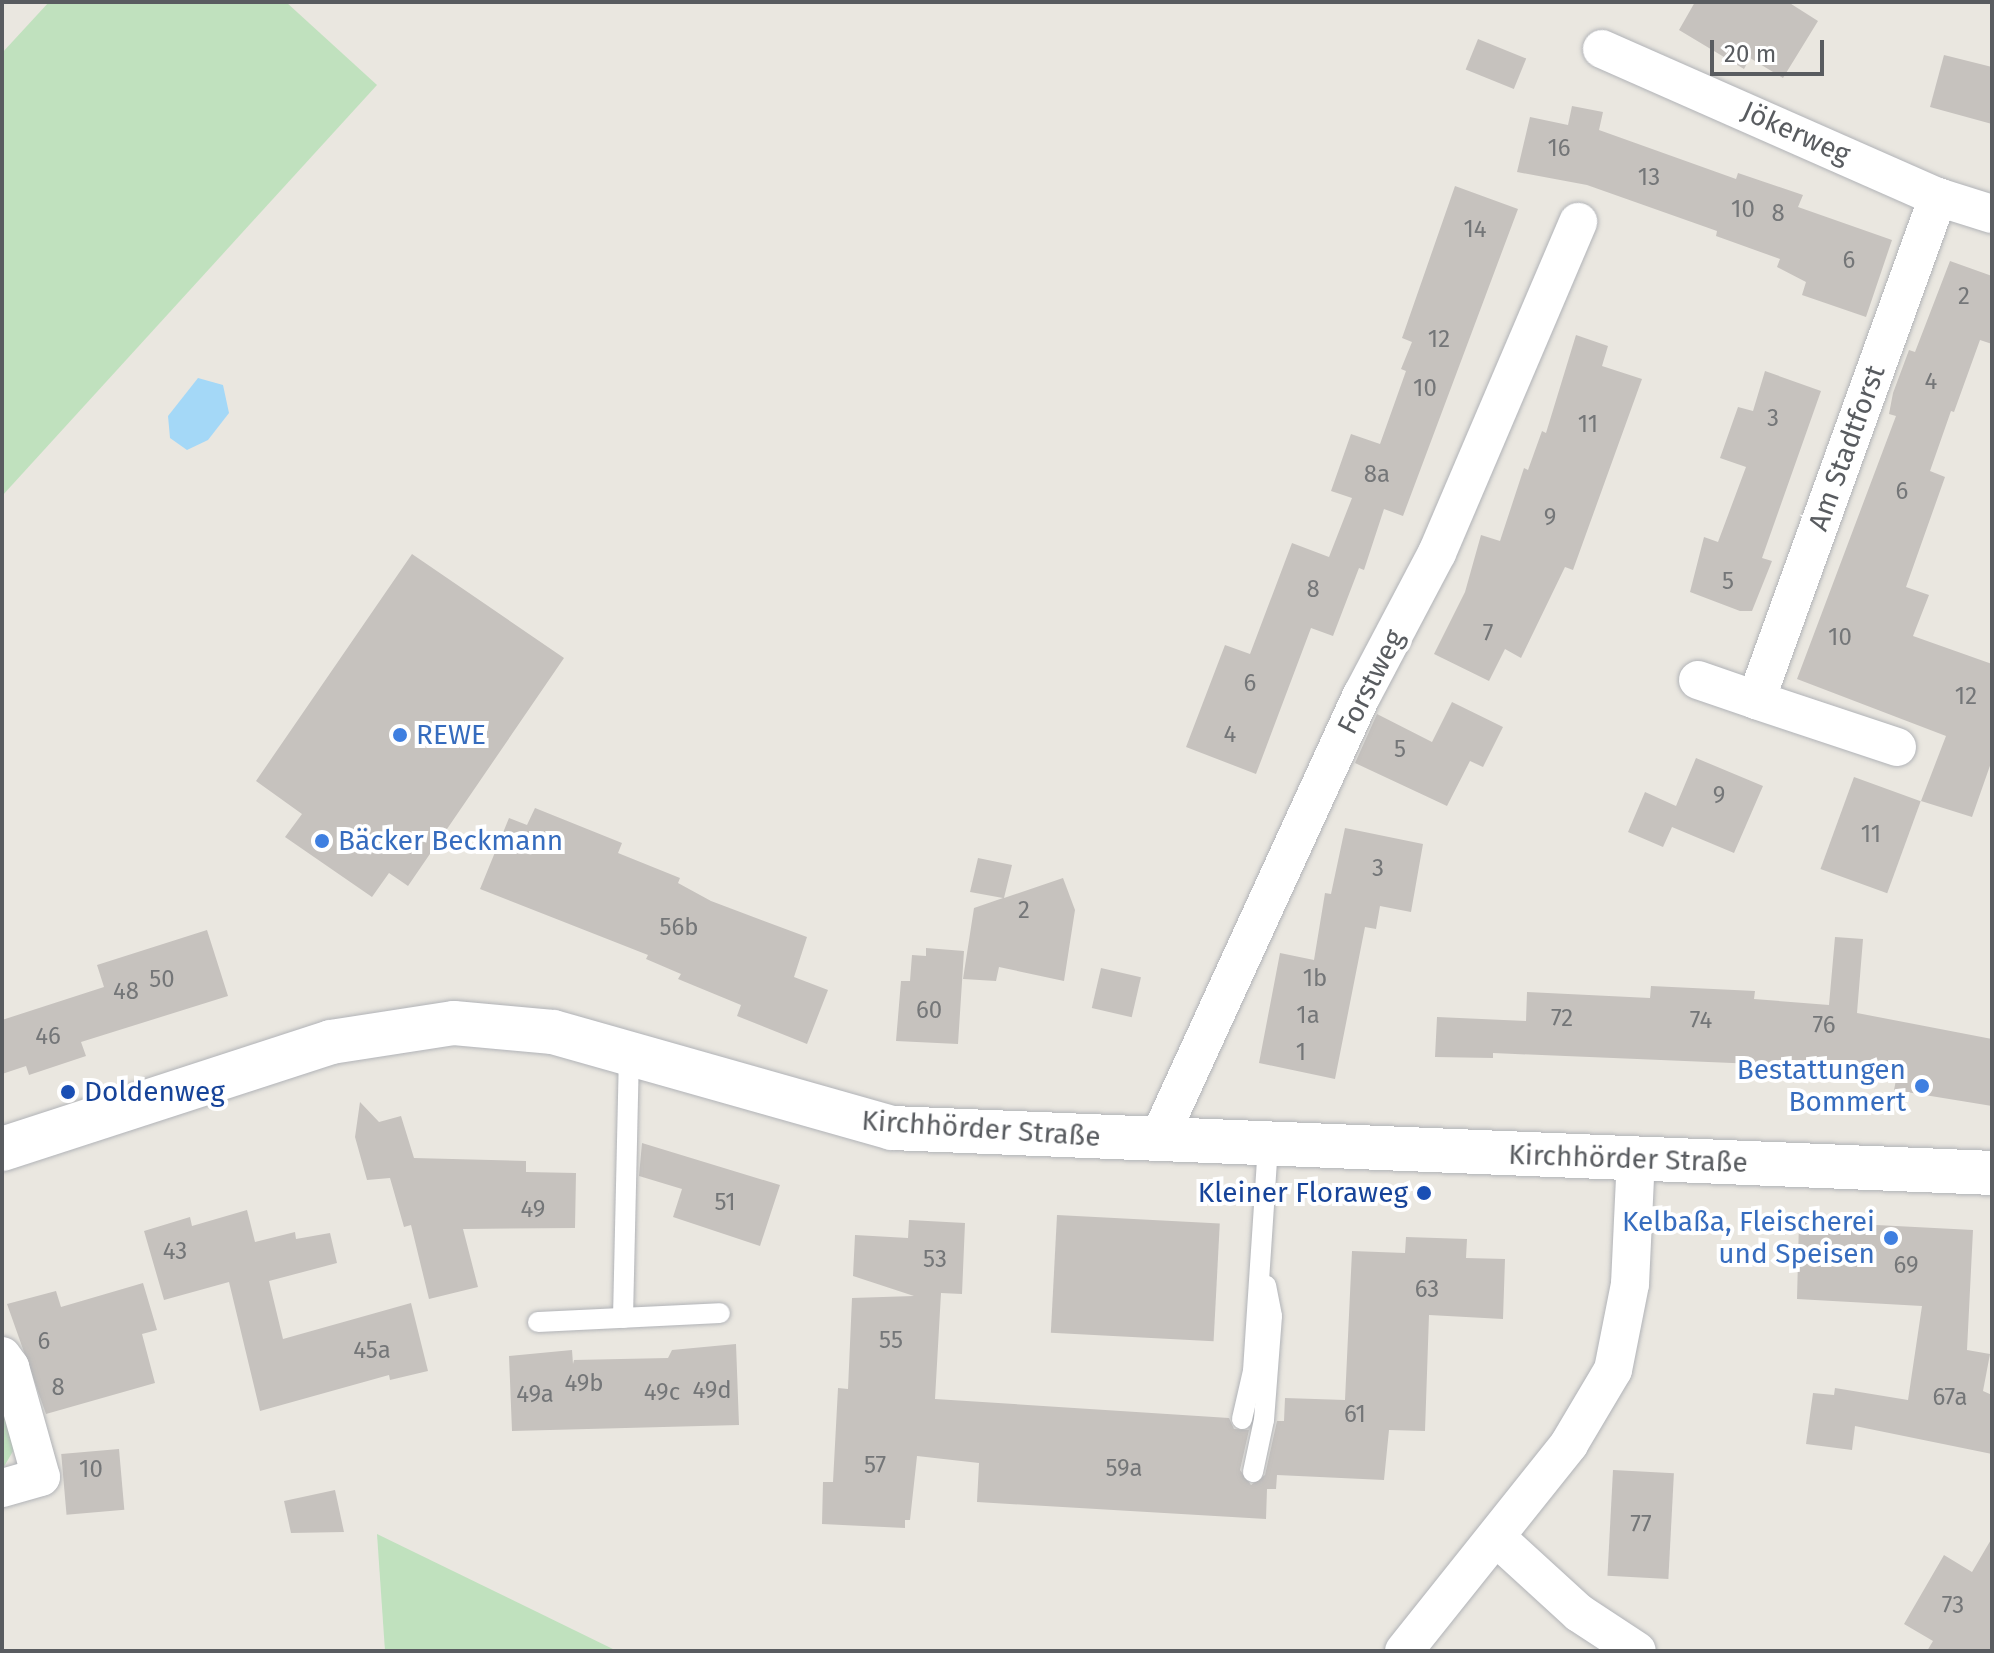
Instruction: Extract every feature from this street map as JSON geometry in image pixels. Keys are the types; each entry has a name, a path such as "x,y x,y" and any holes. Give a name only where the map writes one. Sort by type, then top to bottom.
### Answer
{"main road":[{"name":"Kirchhörder Straße","path":"2,1149 331,1042 392,1028 454,1023 553,1032 845,1118 892,1128 1992,1173"}],"street":[{"name":"Jökerweg","path":"1602,49 1938,197 1992,214"},
{"name":"Am Stadtforst","path":"1756,700 1938,197"},
{"name":"Forstweg","path":"1158,1140 1362,695 1437,553 1578,222"},
{"path":"1698,680 1897,747"},
{"path":"1404,1651 1498,1539 1569,1444 1613,1370 1630,1284 1636,1158"},
{"path":"2,1356 10,1367 41,1477 2,1488"},
{"path":"1498,1539 1579,1613 1637,1651"}],"lane":[{"path":"623,1318 629,1052"},
{"path":"1242,1419 1253,1371 1268,1145"},
{"path":"1253,1472 1264,1420 1272,1316 1262,1263"},
{"path":"538,1322 720,1313"}],"green space":[{"path":"49,2 286,2 377,85 2,496 2,53"},
{"path":"2,1386 16,1446 2,1470"},
{"path":"377,1534 617,1651 385,1651"}],"water":[{"path":"198,378 223,385 229,413 208,440 187,450 170,438 168,416"}],"building":[{"path":"1695,2 1788,2 1818,21 1783,78 1750,58 1744,69 1679,30"},
{"path":"1478,39 1526,58 1514,89 1466,70"},
{"path":"1944,55 1992,67 1992,124 1930,107"},
{"path":"1572,106 1603,112 1599,130 1736,179 1738,173 1803,195 1798,207 1892,240 1866,317 1802,295 1806,282 1777,267 1780,259 1716,236 1717,231 1587,185 1517,172 1530,117 1568,125"},
{"path":"1455,186 1518,209 1403,516 1384,509 1364,570 1359,568 1333,636 1311,628 1256,774 1186,747 1225,645 1250,654 1292,543 1329,557 1352,498 1331,491 1351,434 1380,444 1406,371 1401,369 1412,342 1402,338"},
{"path":"1950,261 1992,276 1992,344 1980,340 1954,412 1951,411 1930,471 1945,477 1906,587 1929,595 1913,636 1992,664 1992,760 1972,817 1921,801 1946,736 1797,679 1896,416 1889,414 1893,393 1909,350 1915,352"},
{"path":"1576,335 1608,346 1602,366 1642,379 1573,570 1565,567 1521,658 1505,649 1489,681 1434,654 1465,592 1481,535 1500,541 1524,468 1528,470 1542,431 1546,433"},
{"path":"1765,371 1821,391 1762,558 1772,561 1752,611 1740,611 1690,592 1704,537 1718,542 1746,467 1720,458 1738,407 1753,411"},
{"name":"REWE","path":"412,554 564,658 408,886 389,873 372,897 285,837 302,814 256,781"},
{"path":"1452,702 1503,727 1483,767 1470,761 1447,806 1355,763 1377,714 1432,742"},
{"path":"1696,758 1763,786 1734,853 1672,827 1663,847 1628,832 1645,792 1676,806"},
{"path":"1854,777 1921,801 1887,893 1820,869"},
{"path":"535,808 622,843 618,853 680,878 678,883 711,901 807,937 794,977 828,990 807,1044 737,1016 741,1005 678,979 681,974 646,959 648,955 480,889 509,818 527,825"},
{"path":"1345,828 1423,844 1411,912 1380,906 1376,929 1365,927 1335,1079 1259,1063 1280,953 1314,960 1325,893 1331,894"},
{"path":"978,858 1012,865 1004,898 1063,878 1075,910 1064,981 999,967 996,981 963,979 974,908 1003,898 970,892"},
{"path":"207,930 228,996 81,1042 86,1056 29,1075 26,1066 2,1074 2,1020 104,987 97,965"},
{"path":"1835,937 1863,939 1857,1013 1992,1039 1992,1106 1894,1090 1898,1070 1493,1053 1493,1058 1435,1057 1437,1017 1526,1021 1527,992 1650,998 1651,986 1755,991 1754,999 1829,1005"},
{"path":"926,948 964,951 958,1044 896,1041 901,981 910,981 912,955 926,956"},
{"path":"1101,968 1141,977 1132,1017 1092,1008"},
{"path":"360,1102 379,1122 401,1116 414,1158 526,1161 526,1172 576,1173 575,1228 463,1229 478,1287 429,1299 411,1225 404,1227 390,1178 367,1180 355,1137"},
{"path":"642,1143 780,1185 760,1246 673,1217 682,1189 639,1176"},
{"path":"247,1210 255,1242 295,1232 296,1239 330,1233 337,1263 269,1281 283,1339 411,1303 428,1371 390,1380 389,1375 260,1411 229,1282 164,1300 144,1231 190,1217 192,1226"},
{"path":"1057,1215 1220,1224 1214,1341 1051,1333"},
{"path":"909,1220 965,1223 962,1294 941,1293 935,1399 1229,1418 1234,1429 1249,1430 1240,1470 1251,1485 1265,1475 1277,1421 1284,1421 1285,1398 1345,1400 1352,1251 1405,1253 1406,1237 1467,1239 1466,1258 1505,1259 1503,1319 1429,1315 1425,1431 1389,1430 1384,1480 1277,1475 1276,1489 1267,1489 1266,1519 977,1502 979,1463 917,1456 910,1520 905,1520 905,1528 822,1524 823,1482 833,1482 838,1388 848,1389 852,1298 914,1296 853,1276 855,1235 908,1238"},
{"path":"1799,1221 1973,1230 1967,1350 1990,1354 1983,1391 1992,1395 1992,1454 1855,1426 1852,1450 1806,1444 1813,1393 1834,1395 1835,1388 1908,1400 1922,1306 1797,1299"},
{"path":"143,1283 157,1330 142,1334 155,1383 46,1414 7,1304 56,1291 61,1307"},
{"path":"736,1344 739,1425 512,1431 509,1356 572,1350 573,1364 574,1360 668,1358 672,1350"},
{"path":"119,1449 124,1510 67,1515 61,1454"},
{"path":"1613,1470 1674,1473 1668,1579 1607,1576"},
{"path":"335,1490 344,1532 291,1533 284,1501"},
{"path":"1992,1538 1992,1651 1927,1651 1933,1641 1904,1624 1944,1555 1972,1572"}],"place":[{"name":"REWE","path":"400,735"},
{"name":"Bäcker Beckmann","path":"322,841"},
{"name":"Bestattungen Bommert","path":"1922,1086"},
{"name":"Doldenweg","path":"68,1092"},
{"name":"Kleiner Floraweg","path":"1424,1193"},
{"name":"Kelbaßa, Fleischerei und Speisen","path":"1891,1238"}]}
